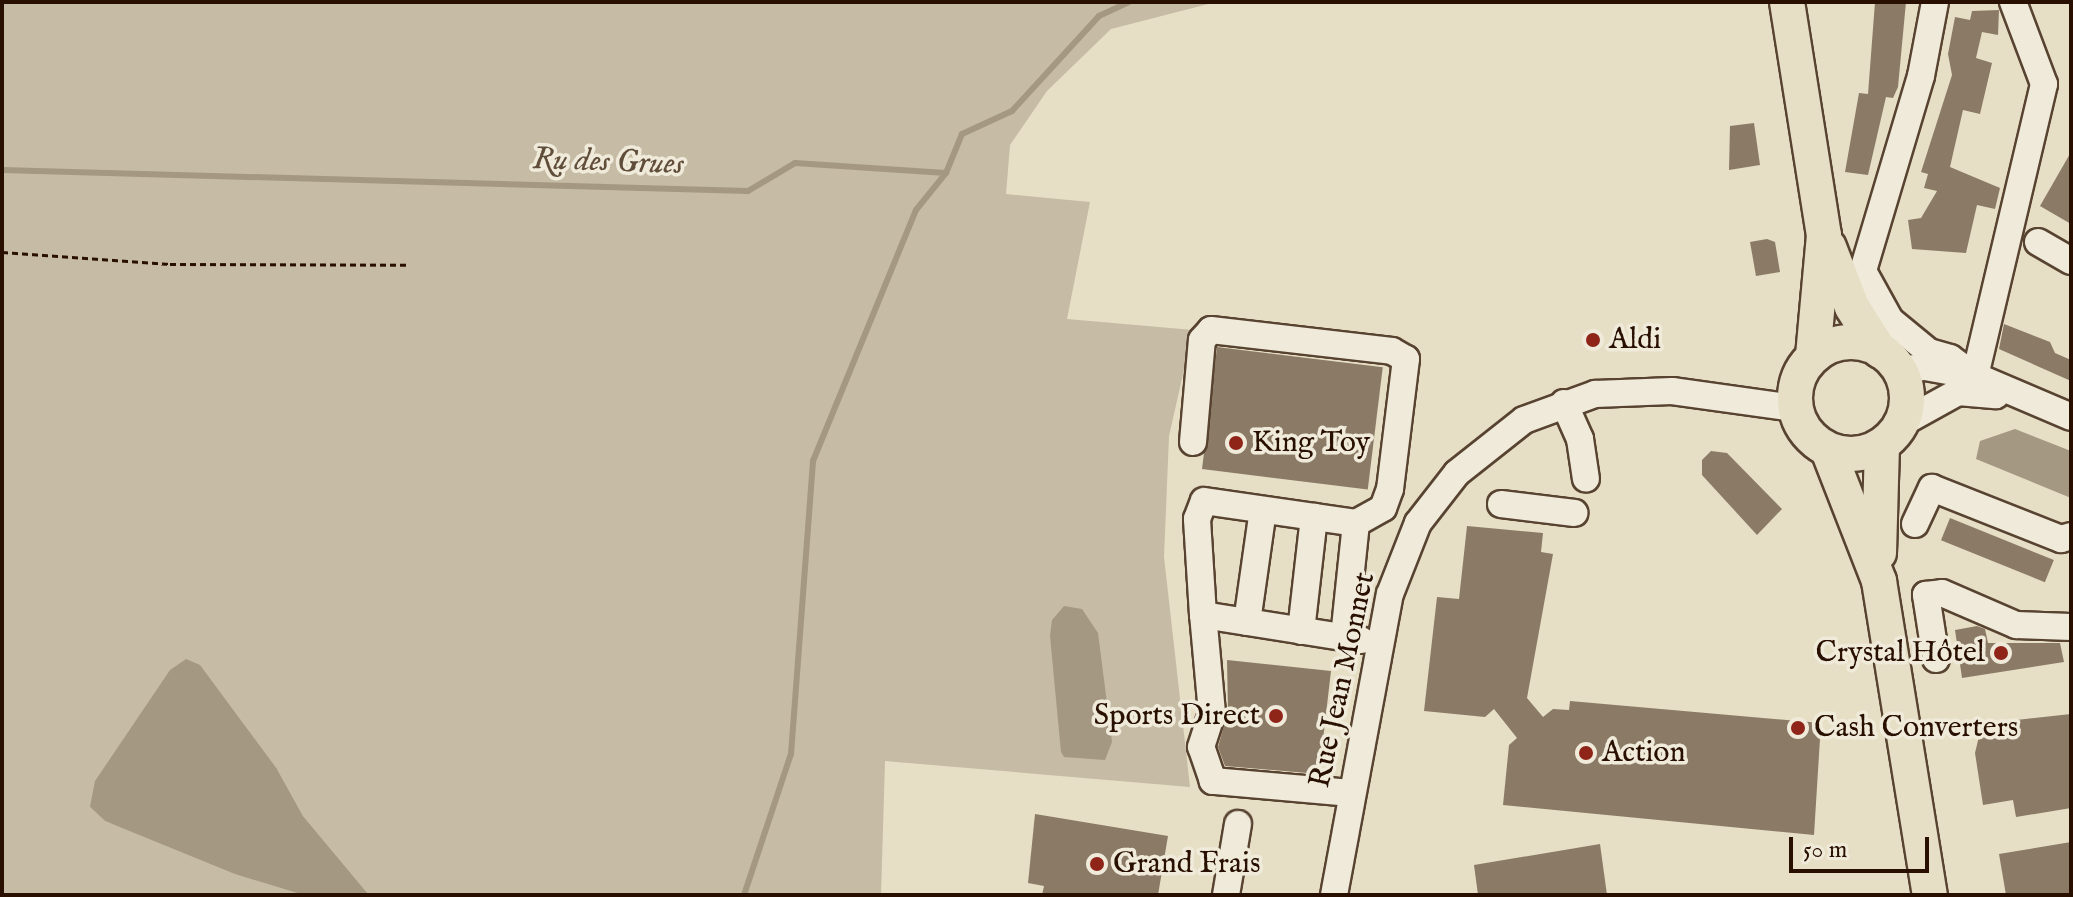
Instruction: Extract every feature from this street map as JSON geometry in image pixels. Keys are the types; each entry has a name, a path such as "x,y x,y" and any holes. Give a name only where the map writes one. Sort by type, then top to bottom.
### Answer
{"main road":[{"path":"1787,2 1824,235 1852,307 1890,360 1907,397 1891,434 1879,581"},
{"path":"1824,235 1813,357 1798,380 1795,408 1806,433 1828,450 1856,454 1891,434"},
{"path":"1813,357 1845,343 1890,360"},
{"path":"1828,450 1879,581 1930,895"}],"street":[{"path":"1935,2 1921,76 1863,271 1890,320 1929,352 1950,358 1975,376 2023,399 2071,417"},
{"path":"1975,376 2044,84 2013,2"},
{"path":"2038,242 2071,261"},
{"path":"1193,442 1202,340 1211,330 1392,351 1406,359 1408,370 1390,489 1383,508 1356,523 1204,501 1197,519 1212,713 1201,747 1213,781 1351,793"},
{"path":"1890,360 1975,376"},
{"name":"Rue Jean Monnet","path":"1334,895 1381,642 1403,556 1438,495 1489,443 1564,403 1595,394 1672,391 1795,408"},
{"path":"1891,434 1958,392 2023,399"},
{"path":"1564,403 1580,439 1586,479"},
{"path":"1915,524 1932,488 2061,539 2071,536"},
{"path":"1501,504 1574,513"},
{"path":"1247,622 1263,510"},
{"path":"1301,631 1314,517"},
{"path":"1344,637 1356,523"},
{"path":"1936,659 1926,595 1942,593 2016,625 2071,627"},
{"path":"1203,615 1381,642"},
{"path":"1226,895 1238,824"},
{"path":"1922,848 1922,895"}],"path":[{"path":"2,252 170,264 408,265"}],"shaded area":[{"path":"2,2 1216,2 1111,29 1047,91 1010,145 1006,194 1090,202 1067,319 1193,330 1169,436 1164,557 1190,787 885,761 881,895 369,895 303,816 277,769 90,807 105,821 304,895 2,895"},
{"path":"2015,429 2071,451 2071,498 1976,459 1980,441"},
{"path":"1064,606 1082,609 1098,633 1112,742 1105,760 1064,757 1061,752 1050,636 1052,620"},
{"path":"186,659 200,665 277,769 303,816 369,895 304,895 235,874 105,821 90,807 95,781 170,670"}],"building":[{"path":"1875,2 1906,2 1898,87 1893,98 1886,97 1868,175 1845,172 1859,93 1868,94"},
{"path":"1999,10 1998,35 1982,32 1976,58 1992,63 1980,114 1963,110 1950,167 2000,188 1995,209 1977,205 1966,253 1912,249 1908,220 1921,218 1937,191 1924,188 1928,174 1921,172 1952,75 1948,54 1955,17 1970,20 1972,11"},
{"path":"1754,123 1760,165 1729,170 1730,126"},
{"path":"2071,152 2071,224 2040,206"},
{"path":"1767,239 1775,242 1780,272 1756,276 1750,242"},
{"path":"2004,324 2050,342 2055,353 2071,360 2071,381 1999,349"},
{"path":"1217,347 1383,367 1368,489 1202,469"},
{"path":"1711,451 1727,453 1782,509 1757,535 1702,475 1702,460"},
{"path":"1950,518 2054,560 2045,582 1941,540"},
{"path":"1467,526 1543,533 1541,552 1553,554 1527,698 1543,717 1553,709 1569,710 1570,701 1821,723 1814,835 1503,805 1509,745 1517,738 1494,709 1485,717 1424,711 1437,597 1459,599"},
{"path":"1977,626 1985,629 1988,643 2060,643 2064,662 1962,678 1955,630"},
{"path":"1227,660 1331,671 1319,774 1225,766 1218,747 1228,712"},
{"path":"2071,714 2071,808 2016,817 2013,800 1983,805 1975,753 1980,732 1990,723"},
{"name":"Grand Frais","path":"1035,814 1168,836 1158,895 1042,895 1044,886 1028,883"},
{"path":"2071,842 2071,895 2006,895 1999,854"},
{"path":"1600,844 1607,895 1478,895 1474,865"}],"waterway":[{"path":"744,895 791,754 813,461 916,210 946,173 962,134 1012,111 1099,16 1129,2"},
{"name":"Ru des Grues","path":"2,170 748,191 795,163 946,173"}],"place":[{"name":"Aldi","path":"1593,340"},
{"name":"King Toy","path":"1236,443"},
{"name":"Crystal Hôtel","path":"2001,653"},
{"name":"Sports Direct","path":"1276,716"},
{"name":"Cash Converters","path":"1798,728"},
{"name":"Action","path":"1586,753"},
{"name":"Grand Frais","path":"1097,864"}]}
